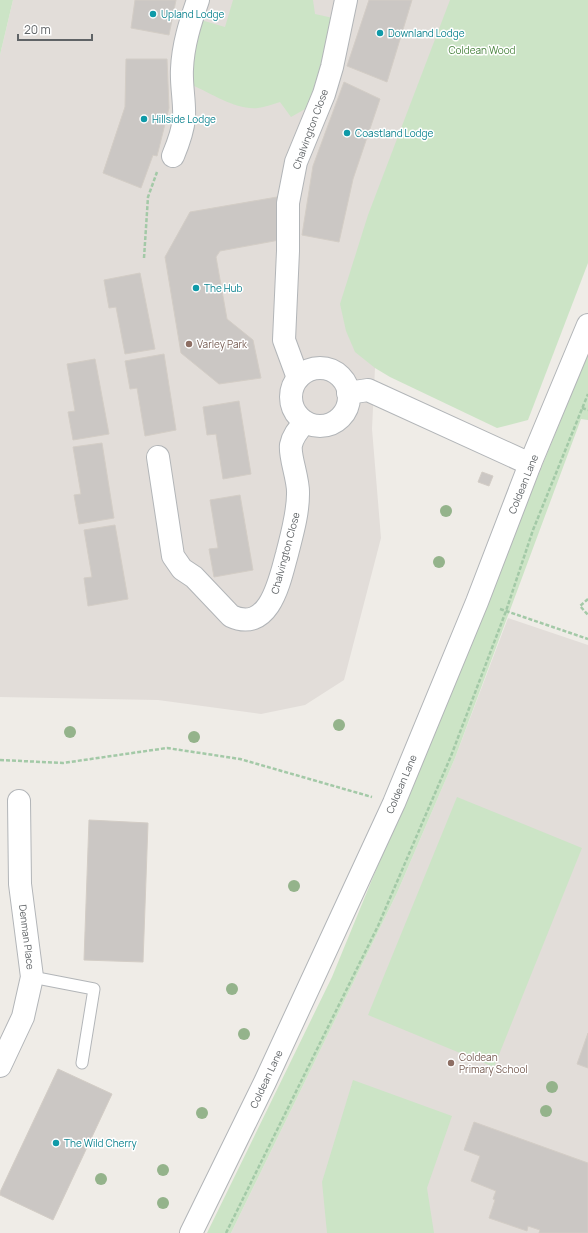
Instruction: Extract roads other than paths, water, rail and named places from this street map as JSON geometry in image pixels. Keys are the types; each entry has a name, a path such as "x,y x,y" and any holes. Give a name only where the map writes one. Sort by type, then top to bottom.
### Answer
{"street":[{"path":"166,161 180,137 184,118 182,70 183,54 188,29 198,0"},
{"name":"Chalvington Close","path":"298,378 284,340 288,251 288,203 296,162 324,94 332,67 346,0"},
{"name":"Coldean Lane","path":"191,1233 265,1082 394,803 477,602 530,464 588,325"},
{"path":"314,369 332,371 340,377 345,384 348,393 348,402 345,411 332,423 322,426 305,422 296,413 291,402 291,393 298,378 305,372 314,369"},
{"path":"348,393 368,390 530,464"},
{"name":"Chalvington Close","path":"158,457 173,556 182,569 194,577 231,616 246,620 256,617 264,612 272,601 278,586 298,512 298,491 291,446 295,433 305,422"},
{"name":"Denman Place","path":"0,1066 23,1017 32,977 20,884 19,801"}],"lane":[{"path":"32,977 46,981 94,989 82,1063"}],"place":[{"name":"Upland Lodge","path":"153,14"},
{"name":"Downland Lodge","path":"380,33"},
{"name":"Hillside Lodge","path":"144,119"},
{"name":"Coastland Lodge","path":"347,133"},
{"name":"The Hub","path":"196,288"},
{"name":"Varley Park","path":"189,344"},
{"name":"Coldean Primary School","path":"451,1063"},
{"name":"The Wild Cherry","path":"56,1143"}],"park label":[{"name":"Coldean Wood","path":"482,50"}]}
